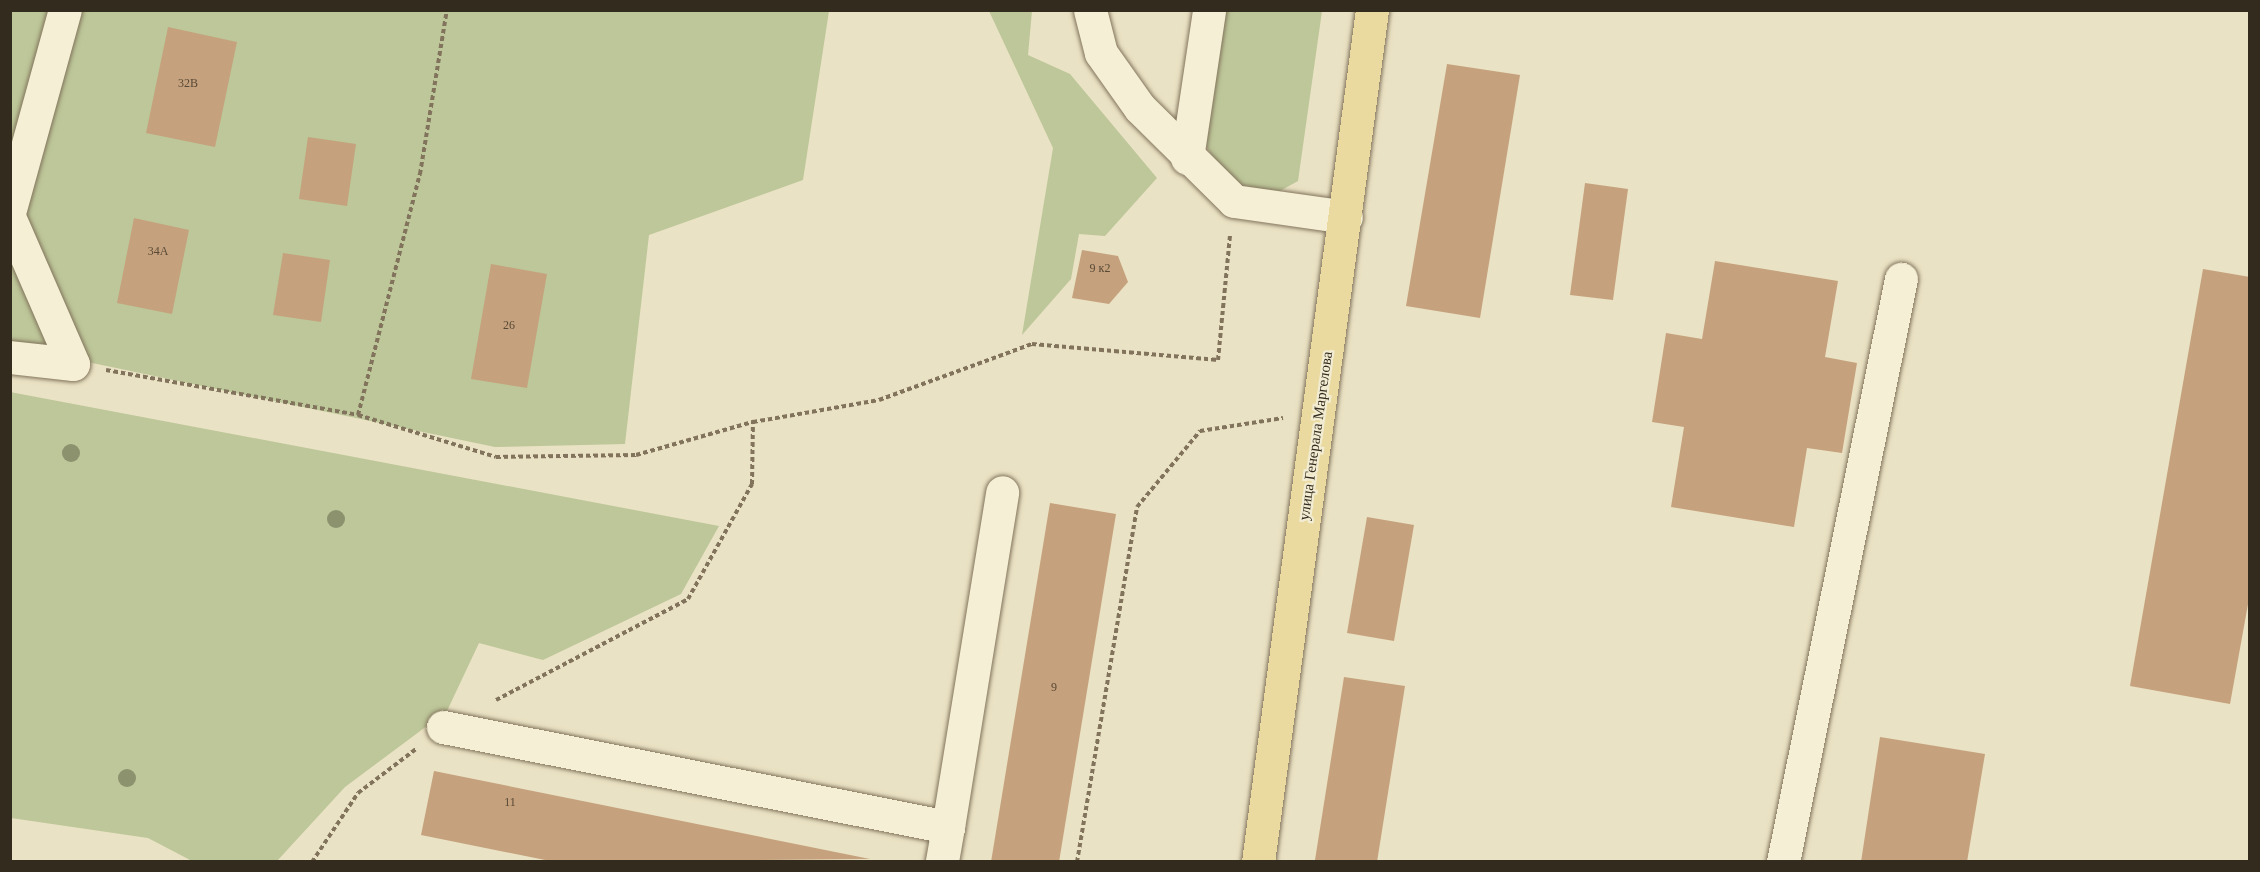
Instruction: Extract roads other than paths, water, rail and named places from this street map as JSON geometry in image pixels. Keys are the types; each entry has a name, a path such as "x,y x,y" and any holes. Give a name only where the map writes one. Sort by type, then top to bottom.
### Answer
{"main road":[{"name":"улица Генерала Маргелова","path":"1258,861 1372,10"}],"street":[{"path":"10,209 65,10"},
{"path":"1090,10 1101,53 1140,108 1187,158 1234,201 1346,217"},
{"path":"1187,158 1209,10"},
{"path":"10,219 73,364 10,357"},
{"path":"1783,861 1901,279"},
{"path":"942,861 1002,492"},
{"path":"443,728 948,827"}]}
